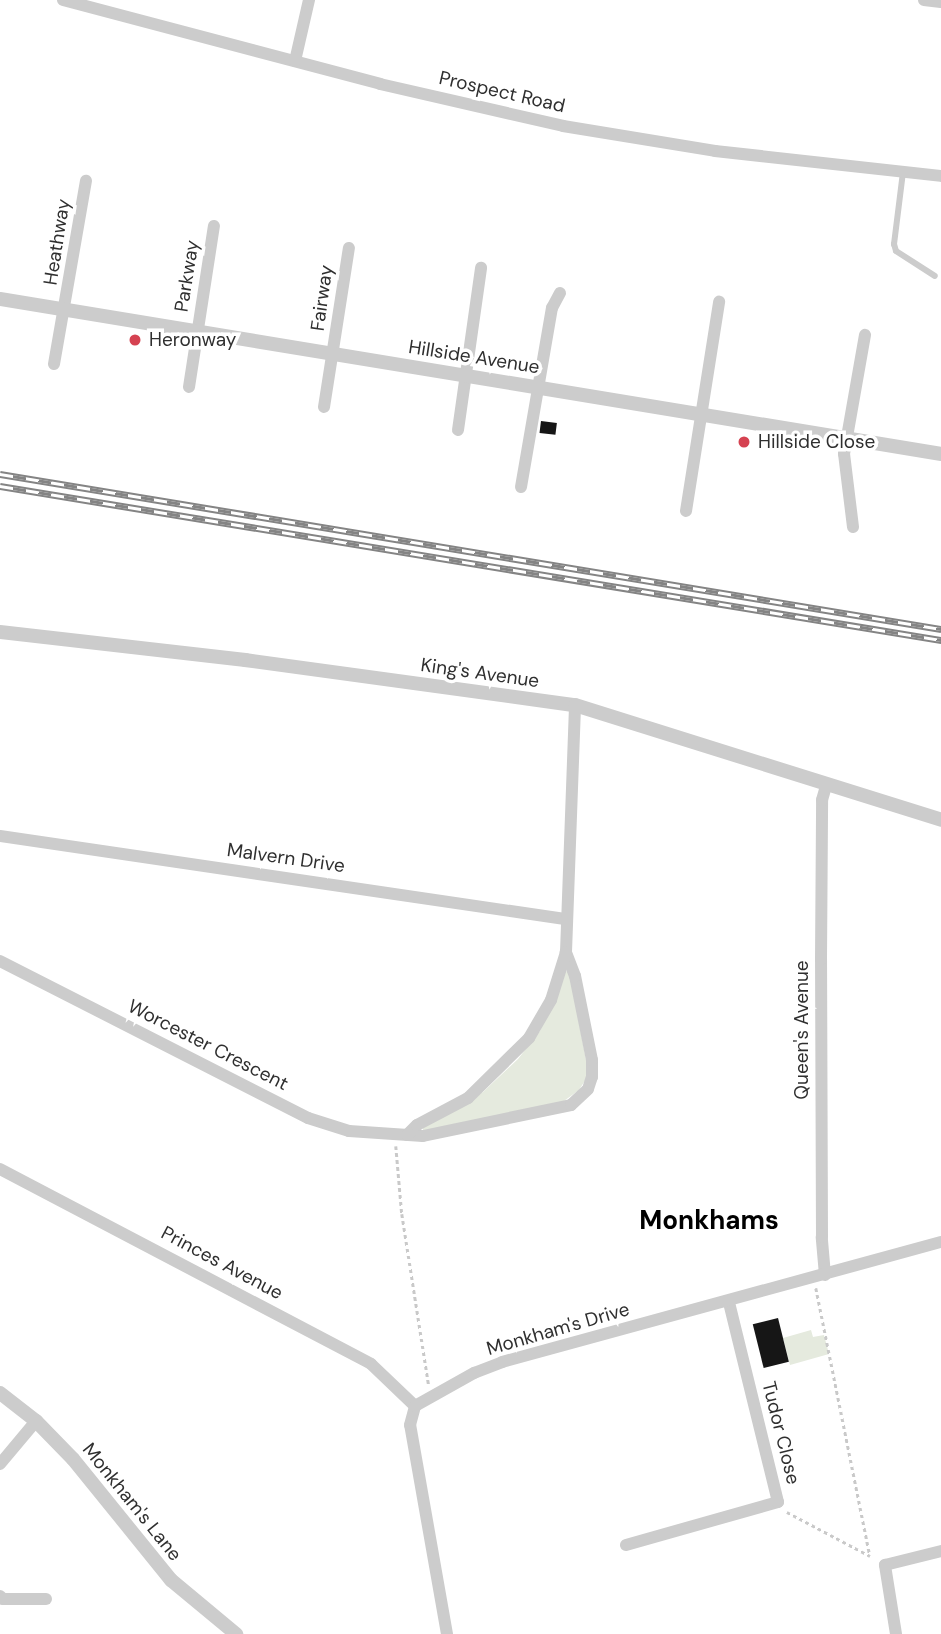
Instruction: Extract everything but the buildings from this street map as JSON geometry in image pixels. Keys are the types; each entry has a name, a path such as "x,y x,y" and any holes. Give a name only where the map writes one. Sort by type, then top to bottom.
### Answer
{"street":[{"name":"Prospect Road","path":"63,0 120,7 295,61 563,126 715,151 941,176"},
{"path":"295,61 309,0"},
{"path":"924,0 941,2"},
{"name":"Heathway","path":"65,310 86,181"},
{"name":"Parkway","path":"188,387 214,226"},
{"name":"Fairway","path":"324,407 349,248"},
{"path":"458,429 481,268"},
{"path":"522,487 552,308 560,293"},
{"name":"Hillside Avenue","path":"0,299 941,454"},
{"path":"686,511 719,302"},
{"path":"54,365 65,310"},
{"path":"853,527 845,454 864,335"},
{"name":"King's Avenue","path":"0,632 256,662 575,705 941,820"},
{"name":"Worcester Crescent","path":"0,961 308,1118 349,1131 423,1136 561,1107 580,1099 592,1077 592,1060 575,976 566,952 565,919 575,705"},
{"name":"Queen's Avenue","path":"819,1277 822,1237 822,800 826,786"},
{"name":"Malvern Drive","path":"0,836 565,919"},
{"name":"Worcester Crescent","path":"401,1135 468,1098 529,1038 551,1000 566,952"},
{"name":"Princes Avenue","path":"0,1169 371,1364 415,1406"},
{"name":"Monkham's Drive","path":"415,1406 430,1396 502,1362 941,1242"},
{"name":"Tudor Close","path":"626,1545 778,1502 729,1302"},
{"name":"Monkham's Lane","path":"0,1393 36,1421 73,1459 171,1580 235,1634"},
{"path":"415,1406 410,1425 447,1634"},
{"path":"0,1464 36,1421"},
{"path":"896,1634 885,1565 941,1551"},
{"path":"0,1596 3,1599 46,1599"}],"lane":[{"path":"903,172 894,244 901,256 934,276"}],"path":[{"path":"401,1135 402,1214 430,1396"},
{"path":"819,1277 870,1556"},
{"path":"778,1502 791,1517 885,1565"}],"shaded area":[{"path":"569,970 586,1060 586,1079 579,1090 564,1101 423,1133 423,1128 483,1092 518,1059 540,1031 565,972"},
{"path":"811,1330 813,1337 824,1335 829,1354 790,1365 783,1338"}],"railway":[{"path":"0,474 941,629"},
{"path":"0,486 941,640"}],"place":[{"name":"Heronway","path":"135,340"},
{"name":"Hillside Close","path":"744,442"}],"district":[{"name":"Monkhams","path":"709,1221"}]}
